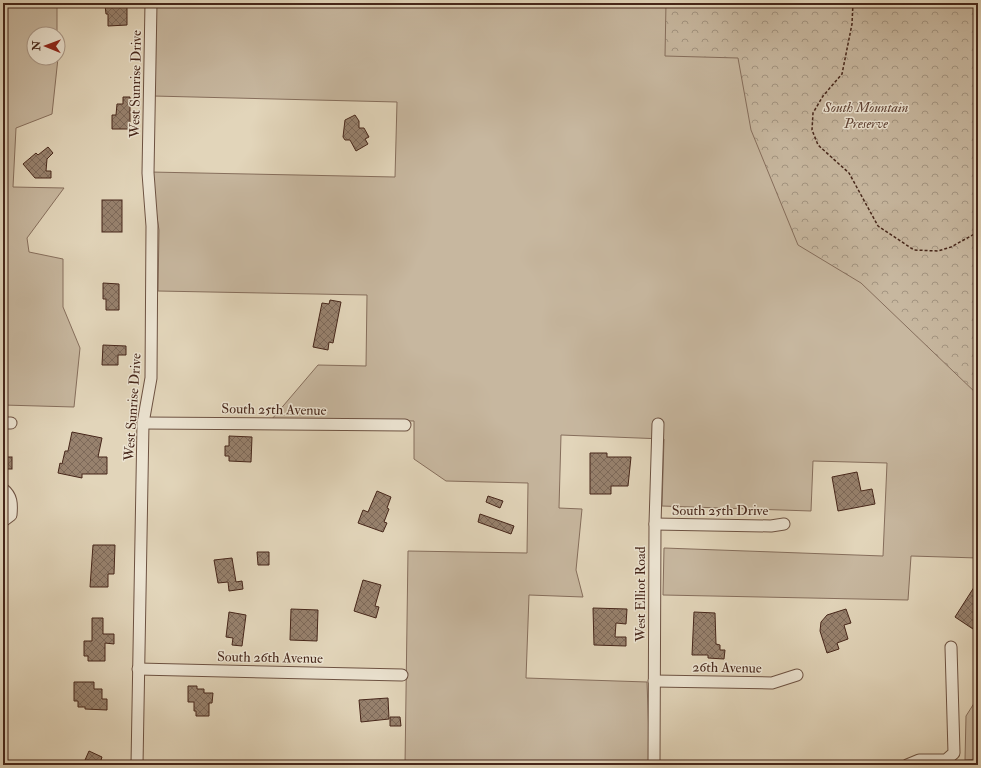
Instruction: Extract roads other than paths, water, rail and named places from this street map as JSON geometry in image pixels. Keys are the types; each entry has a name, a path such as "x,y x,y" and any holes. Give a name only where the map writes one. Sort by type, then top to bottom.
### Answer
{"street":[{"name":"West Sunrise Drive","path":"137,765 143,423 151,378 152,226 148,174 151,3"},
{"name":"South 25th Avenue","path":"143,423 406,426"},
{"name":"West Elliot Road","path":"654,765 655,524 658,424"},
{"path":"3,489 8,492 12,502 11,515 3,521"},
{"name":"South 25th Drive","path":"655,524 784,524"},
{"path":"907,765 919,760 946,760 954,753 951,647"},
{"name":"South 26th Avenue","path":"138,669 402,675"},
{"name":"26th Avenue","path":"654,681 772,683 797,675"}],"park label":[{"name":"South Mountain Preserve","path":"866,116"}]}
